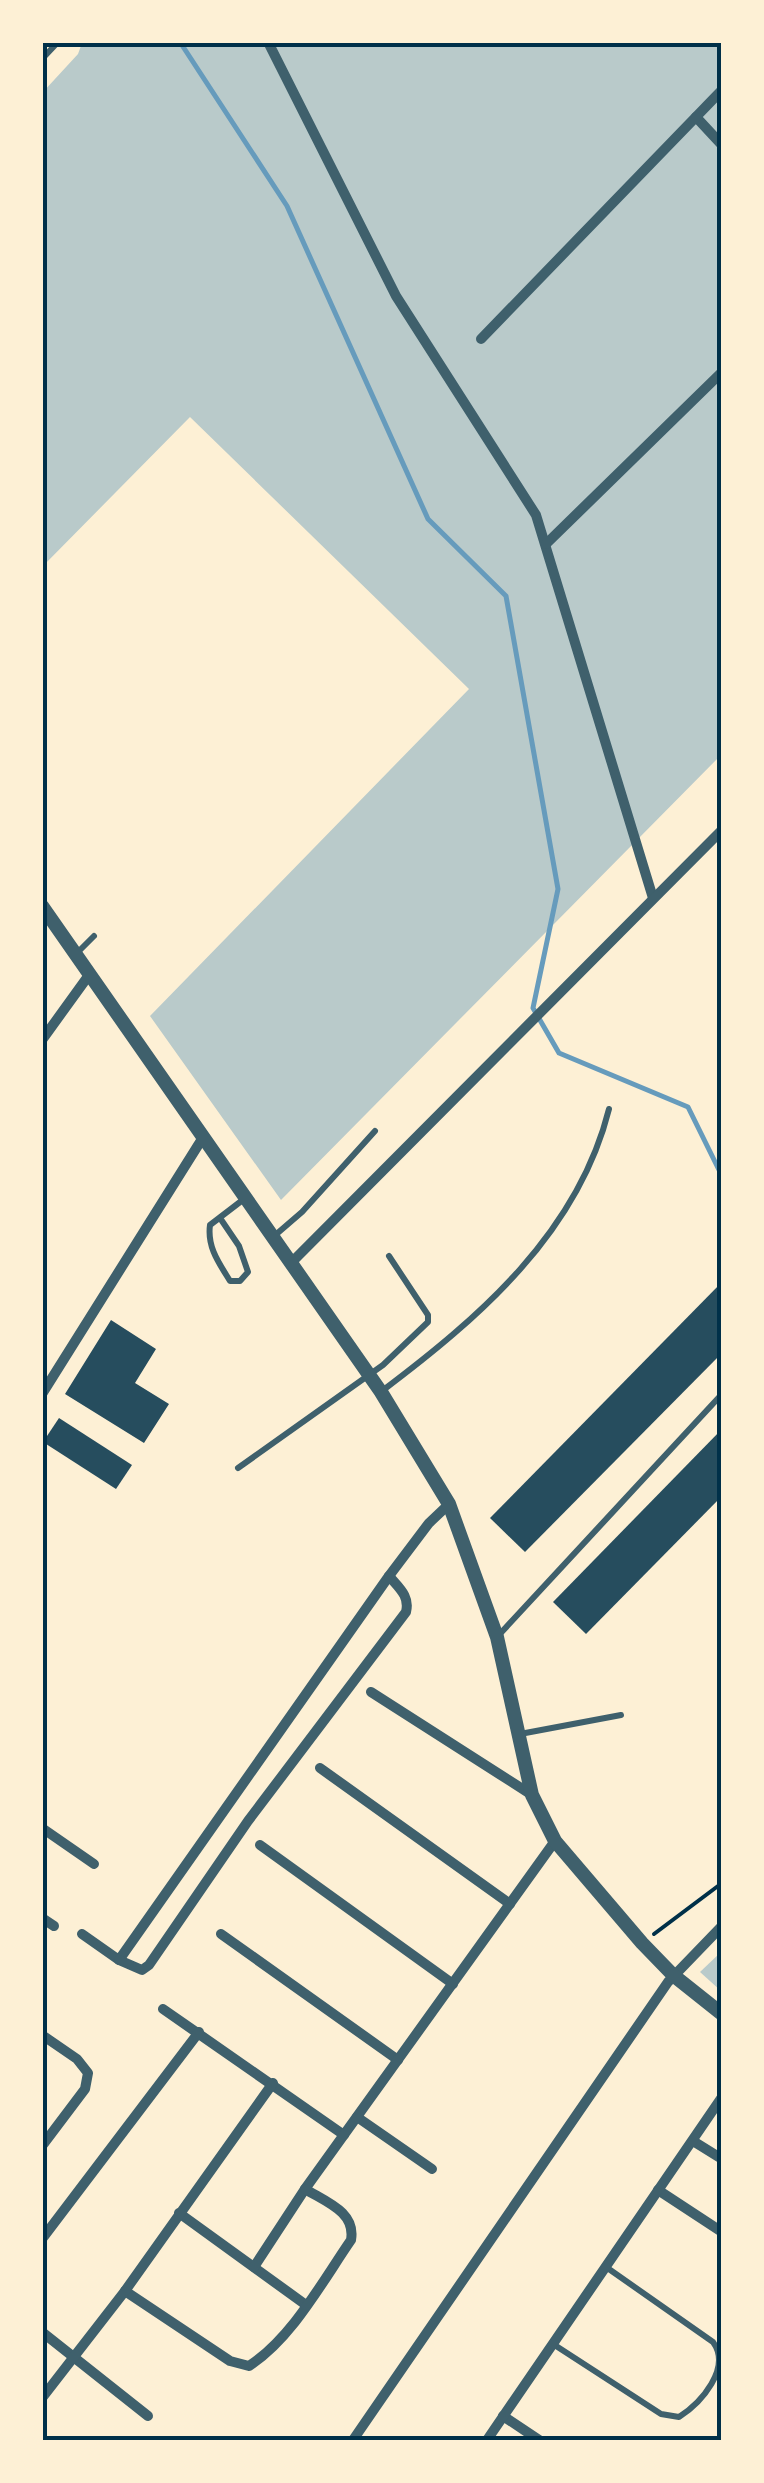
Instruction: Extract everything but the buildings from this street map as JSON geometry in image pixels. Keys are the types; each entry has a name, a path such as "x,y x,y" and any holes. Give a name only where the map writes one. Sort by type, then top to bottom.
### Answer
{"street":[{"path":"268,42 396,296 536,515 653,898"},
{"path":"481,339 722,90"},
{"path":"696,117 722,145"},
{"path":"546,544 722,372"},
{"path":"291,1264 722,830"},
{"path":"42,906 381,1392 449,1504 497,1636 532,1795 555,1841 642,1943 673,1975 722,2014"},
{"path":"42,1040 89,975"},
{"path":"42,1394 202,1139"},
{"path":"119,1960 389,1576 429,1523 449,1504"},
{"path":"82,1934 119,1960 142,1970 149,1964 248,1821 406,1612 405,1595 389,1576"},
{"path":"370,1692 532,1795"},
{"path":"320,1768 510,1904"},
{"path":"42,1828 94,1864"},
{"path":"254,2267 305,2189 555,1841"},
{"path":"260,1845 453,1984"},
{"path":"42,1918 54,1926"},
{"path":"353,2440 673,1975 722,1926"},
{"path":"221,1934 398,2060"},
{"path":"163,2009 344,2134"},
{"path":"42,2239 199,2032"},
{"path":"42,2035 77,2059 88,2073 85,2090 42,2146"},
{"path":"42,2398 273,2083"},
{"path":"487,2440 722,2097"},
{"path":"357,2117 432,2169"},
{"path":"693,2141 722,2160"},
{"path":"124,2291 230,2361 248,2366 264,2356 306,2305 351,2240 353,2228 348,2216 305,2189"},
{"path":"658,2190 722,2232"},
{"path":"179,2214 306,2305"},
{"path":"42,2332 148,2416"},
{"path":"503,2416 539,2440"}],"lane":[{"path":"42,58 58,42"},
{"path":"75,954 94,936"},
{"path":"381,1392 466,1326 523,1269 568,1202 604,1130 609,1109"},
{"path":"272,1238 302,1212 375,1131"},
{"path":"220,1218 247,1262 248,1272 240,1281 230,1281 211,1250 210,1225 245,1198"},
{"path":"238,1468 396,1354 428,1322 428,1315 389,1256"},
{"path":"497,1636 722,1394"},
{"path":"519,1734 621,1715"},
{"path":"553,2344 660,2414 679,2417 693,2408 721,2366 721,2353 714,2342 606,2268"}],"path":[{"path":"642,1943 722,1883"}],"shaded area":[{"path":"82,43 721,43 721,755 281,1200 150,1016 469,689 190,417 43,566 43,92 78,54"},
{"path":"721,1952 721,1991 700,1972"}],"waterway":[{"path":"180,42 287,206 428,519 506,596 558,889 533,1008 559,1053 688,1107 722,1176"}]}
